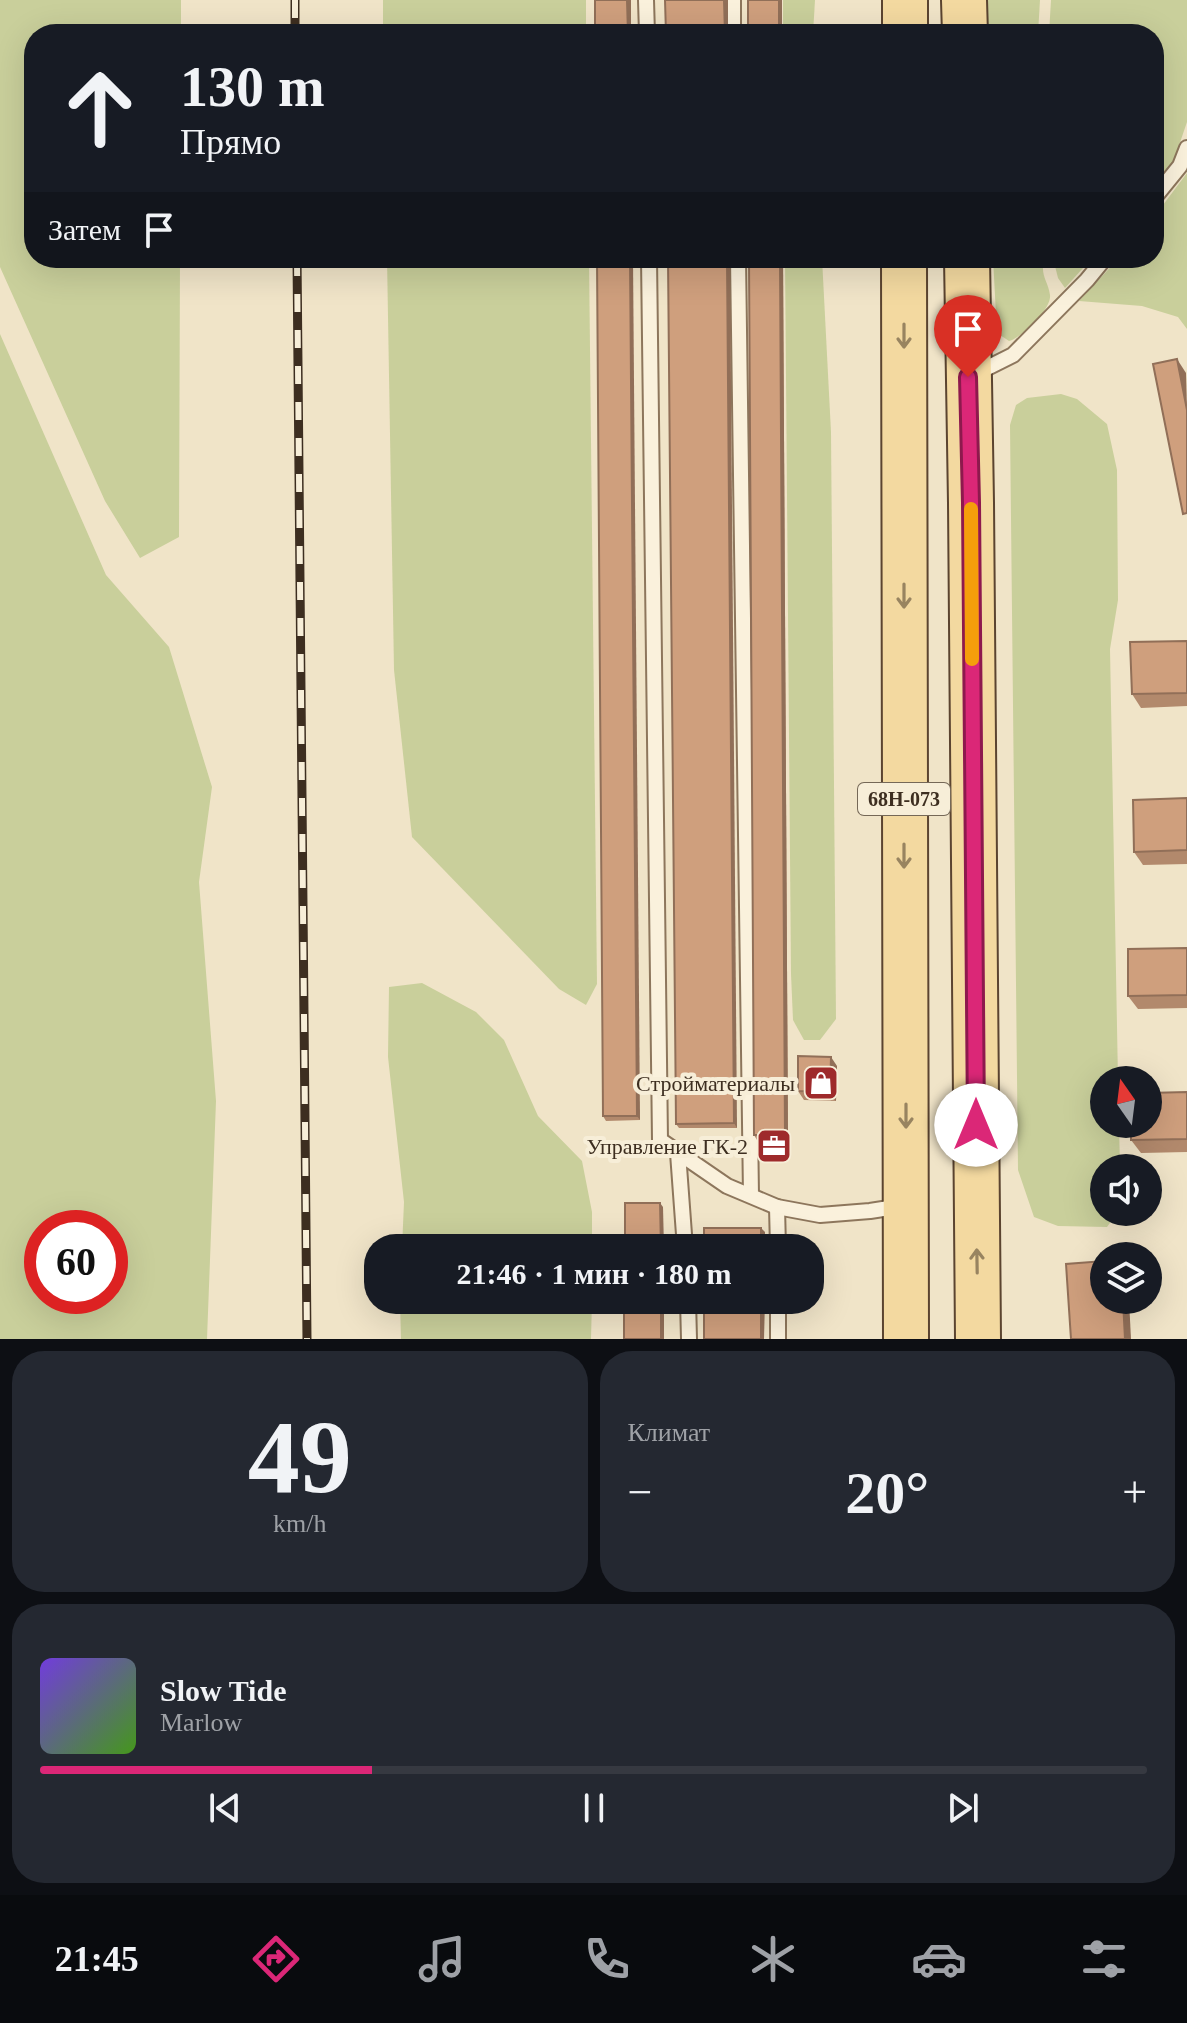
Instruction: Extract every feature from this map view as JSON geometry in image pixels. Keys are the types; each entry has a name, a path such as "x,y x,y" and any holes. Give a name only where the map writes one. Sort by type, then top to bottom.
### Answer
{"main road":[{"path":"905,0 905,24"},
{"path":"964,0 965,24"},
{"name":"68Н-073","path":"904,268 906,1339"},
{"name":"68Н-073","path":"967,268 978,1339"}],"lane":[{"path":"646,0 647,24"},
{"path":"733,0 733,24"},
{"path":"1164,186 1180,166 1187,148"},
{"path":"649,268 660,1140 727,1186 777,1207 820,1215 906,1205"},
{"path":"738,268 751,1195"},
{"path":"968,377 1013,355 1097,268"},
{"path":"678,1153 684,1234"},
{"path":"777,1207 778,1234"},
{"path":"688,1314 689,1339"},
{"path":"778,1314 778,1339"}],"green space":[{"path":"0,0 181,0 181,24 24,24 24,268 180,268 179,537 140,558 105,501 0,267"},
{"path":"383,0 586,0 586,24 383,24"},
{"path":"783,0 815,0 814,24 783,24"},
{"path":"986,0 1040,0 1039,24 987,24"},
{"path":"1051,0 1187,0 1187,122 1173,163 1164,173 1164,24 1050,24"},
{"path":"1187,173 1187,329 1178,317 1142,306 1079,301 1110,268 1164,268 1164,204"},
{"path":"387,268 589,268 597,984 586,1005 559,989 412,837 394,670"},
{"path":"785,268 823,268 831,432 836,1019 820,1040 804,1040 793,1020"},
{"path":"994,268 1043,268 1050,295 1046,308 1021,335 1009,341 997,333"},
{"path":"1056,268 1083,268 1065,288"},
{"path":"0,334 106,575 169,647 212,787 199,882 216,1101 207,1339 0,1339"},
{"path":"1061,394 1077,399 1107,424 1117,470 1118,600 1110,649 1118,1066 1090,1066 1090,1138 1119,1138 1120,1154 1090,1154 1090,1226 1107,1227 1058,1226 1034,1217 1018,1170 1010,425 1016,405 1027,398"},
{"path":"422,983 476,1012 504,1040 538,1116 582,1161 592,1212 592,1234 403,1234 404,1202 388,1057 389,987"},
{"path":"400,1314 592,1314 591,1339 401,1339"}],"building":[{"path":"595,0 627,0 628,24 595,24"},
{"path":"665,0 724,0 725,24 666,24"},
{"path":"748,0 779,0 779,24 748,24"},
{"path":"597,268 630,268 637,1116 603,1116"},
{"path":"668,268 727,268 734,1123 676,1124"},
{"path":"749,268 780,268 785,1135 778,1135 778,1150 762,1150 762,1135 754,1135"},
{"path":"1177,359 1187,410 1187,513 1183,514 1153,364"},
{"path":"1187,641 1187,693 1132,694 1130,642"},
{"path":"1187,798 1187,850 1134,852 1133,800"},
{"path":"1187,948 1187,995 1128,996 1128,949"},
{"path":"798,1056 831,1057 830,1092 798,1091"},
{"path":"1187,1092 1187,1139 1131,1140 1162,1138 1162,1093"},
{"path":"625,1203 660,1203 661,1234 625,1234"},
{"path":"704,1228 761,1228 761,1234 704,1234"},
{"path":"1090,1262 1090,1314 1124,1314 1125,1339 1071,1339 1066,1264"},
{"path":"624,1314 661,1314 661,1339 624,1339"},
{"path":"704,1314 761,1314 761,1339 704,1339"}],"railway":[{"path":"295,0 295,24"},
{"path":"297,268 307,1339"}],"slow traffic":[{"path":"971,509 972,659"}],"place":[{"name":"Стройматериалы","path":"821,1083"},
{"name":"Управление ГК-2","path":"774,1146"}],"route":[{"path":"968,377 976,1125"}]}
